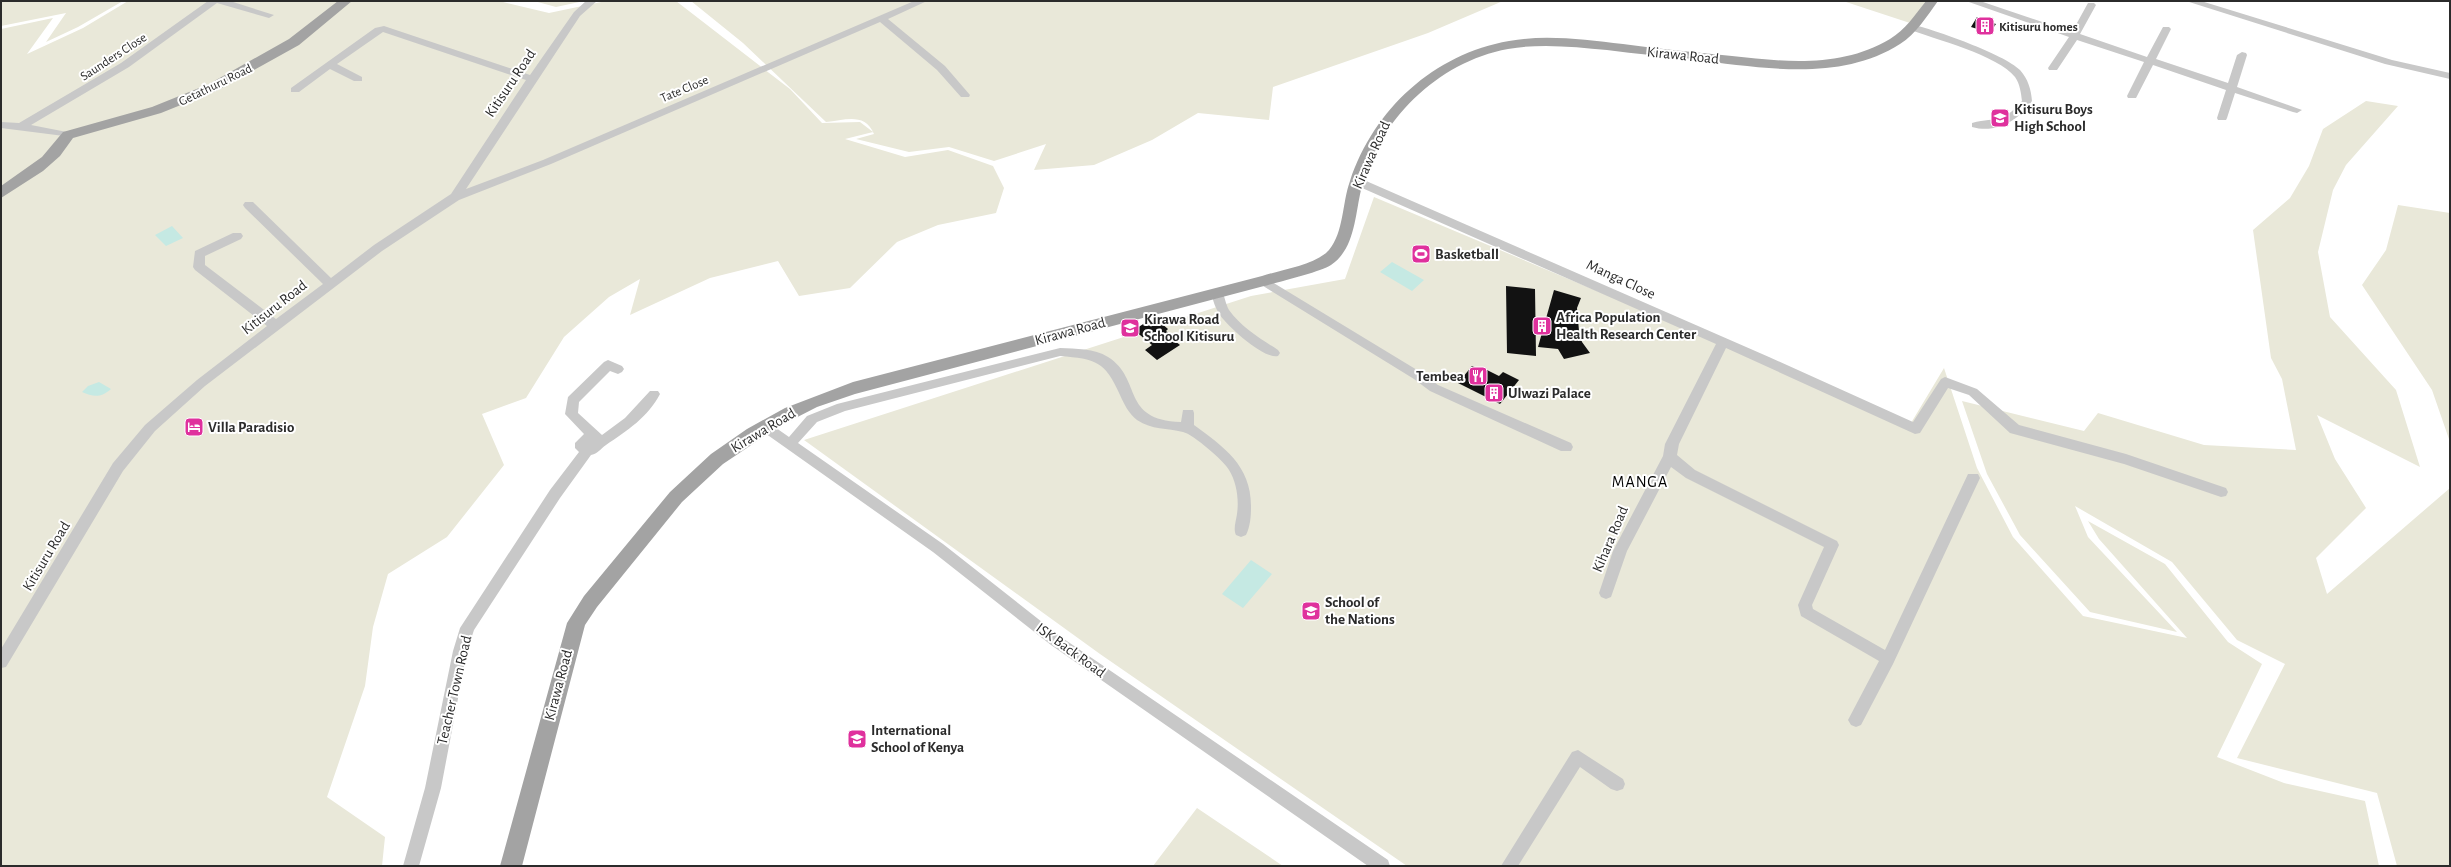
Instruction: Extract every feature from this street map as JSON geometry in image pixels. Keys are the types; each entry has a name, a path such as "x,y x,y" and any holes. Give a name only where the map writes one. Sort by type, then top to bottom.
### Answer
{"main road":[{"name":"Getathuru Road","path":"68,135 146,115 196,94 256,65 294,41 346,1"},
{"name":"Kirawa Road","path":"511,866 576,623 595,593 694,480 729,449 764,426 808,404 853,388 1264,281 1315,266 1332,256 1344,238 1357,180 1382,126 1404,98 1452,66 1478,54 1500,47 1522,43 1580,43 1730,60 1810,65 1834,62 1874,52 1892,43 1911,27 1932,1"},
{"path":"1,193 52,156 62,145 68,135"}],"street":[{"name":"Saunders Close","path":"22,126 125,65 214,1"},
{"path":"219,1 270,15"},
{"name":"Kitisuru Road","path":"1,662 118,467 150,428 176,403 330,284 378,248 455,197 532,79 577,14 592,1"},
{"name":"Tate Close","path":"455,197 547,162 922,1"},
{"path":"1971,1 2297,110"},
{"path":"2191,1 2389,62 2450,76"},
{"path":"2054,68 2075,35 2090,5"},
{"path":"881,18 941,68 965,95"},
{"path":"1911,27 1999,58 2011,67 2026,83 2027,101 2016,114 2004,124 1976,125"},
{"path":"295,90 378,30 384,29 532,79"},
{"path":"2132,96 2166,29"},
{"path":"2222,118 2242,55"},
{"path":"330,64 358,79"},
{"path":"1,125 22,126 68,135"},
{"name":"Manga Close","path":"1357,180 1915,429 1945,382 1973,392 2015,429 2126,459 2222,492"},
{"path":"249,205 330,284"},
{"path":"237,236 199,254 199,267 276,325"},
{"path":"1264,281 1418,376 1434,388 1511,420 1566,447"},
{"path":"1217,292 1219,304 1232,321 1274,353"},
{"name":"Kihara Road","path":"1606,593 1620,551 1652,487 1670,456 1672,444 1722,342"},
{"path":"790,444 812,419 842,407 1060,352 1083,354 1105,361 1121,378 1131,404 1146,420 1166,427 1186,427 1230,460 1239,475 1246,512 1241,531"},
{"path":"618,369 608,365 573,400 570,414 597,439 609,438 632,420 654,394"},
{"path":"1186,427 1188,413"},
{"name":"ISK Back Road","path":"764,426 938,548 1056,641 1382,866"},
{"name":"Teacher Town Road","path":"411,866 433,788 460,651 467,628 555,494 587,451 582,448 582,443 587,438 597,439"},
{"path":"1670,456 1678,467 1696,477 1832,545 1805,605 1806,612 1888,659"},
{"path":"1856,720 1888,659 1973,478"},
{"path":"1508,866 1578,757 1617,784"}],"shaded area":[{"path":"1,1 123,1 78,27 46,42 66,13 1,26"},
{"path":"128,1 499,1 549,13 606,1 676,1 790,89 822,123 860,122 873,132 845,139 905,157 948,150 993,166 1004,188 996,213 938,225 897,242 850,288 799,296 778,261 710,278 630,315 640,279 609,297 564,337 526,398 482,414 504,465 447,537 388,574 373,627 365,686 327,797 385,837 382,866 1,866 1,29 53,18 27,54 83,28"},
{"path":"534,1 584,1 556,7"},
{"path":"691,1 1503,1 1428,33 1273,87 1269,120 1198,113 1152,140 1094,165 1034,170 1046,144 994,161 949,147 909,152 856,139 874,134 870,127 860,120 847,119 826,122 743,43"},
{"path":"1843,1 1926,1 1910,23"},
{"path":"2366,101 2398,106 2346,165 2333,190 2318,252 2330,317 2396,390 2420,467 2317,415 2335,459 2366,508 2316,558 2327,594 2450,488 2450,866 2397,866 2377,793 2237,758 2285,664 2237,640 2172,562 2075,506 2088,537 2177,632 2090,612 2020,535 1987,474 1962,401 2084,431 2098,413 2204,445 2296,450 2282,379 2271,358 2253,230 2290,198 2309,166 2323,129"},
{"path":"1374,197 1911,423 1944,368 1977,468 2013,537 2083,616 2187,638 2099,539 2088,521 2165,564 2228,642 2262,664 2217,757 2284,783 2365,801 2379,866 1407,866 1100,654 804,440 1251,296 1345,279"},
{"path":"2398,205 2450,213 2450,442 2432,390 2362,285 2386,250"},
{"path":"172,226 183,238 166,246 155,235"},
{"path":"1392,262 1424,280 1412,291 1380,272"},
{"path":"99,382 111,389 104,394 97,396 82,392 88,386"},
{"path":"1251,560 1272,574 1243,608 1222,594"},
{"path":"1197,808 1283,866 1153,866"}],"building":[{"name":"Kitisuru homes","path":"1977,17 1996,24 1990,33 1971,27"},
{"path":"1506,286 1535,289 1536,356 1507,353"},
{"path":"1554,290 1581,298 1577,308 1579,331 1582,342 1590,353 1564,359 1558,349 1538,347"},
{"path":"1154,317 1168,329 1166,331 1177,340 1175,341 1180,345 1157,360 1145,350 1152,345 1134,330"},
{"name":"Ulwazi Palace","path":"1472,366 1480,369 1481,367 1499,376 1503,372 1519,380 1500,404 1458,383"}],"place":[{"name":"Kitisuru homes","path":"1985,26"},
{"name":"Kitisuru Boys High School","path":"2000,118"},
{"name":"Basketball","path":"1421,254"},
{"name":"Africa Population Health Research Center","path":"1542,326"},
{"name":"Kirawa Road School Kitisuru","path":"1130,328"},
{"name":"Tembea","path":"1478,376"},
{"name":"Ulwazi Palace","path":"1494,393"},
{"name":"Villa Paradisio","path":"194,427"},
{"name":"School of the Nations","path":"1311,611"},
{"name":"International School of Kenya","path":"857,739"}],"district":[{"name":"MANGA","path":"1640,481"}]}
